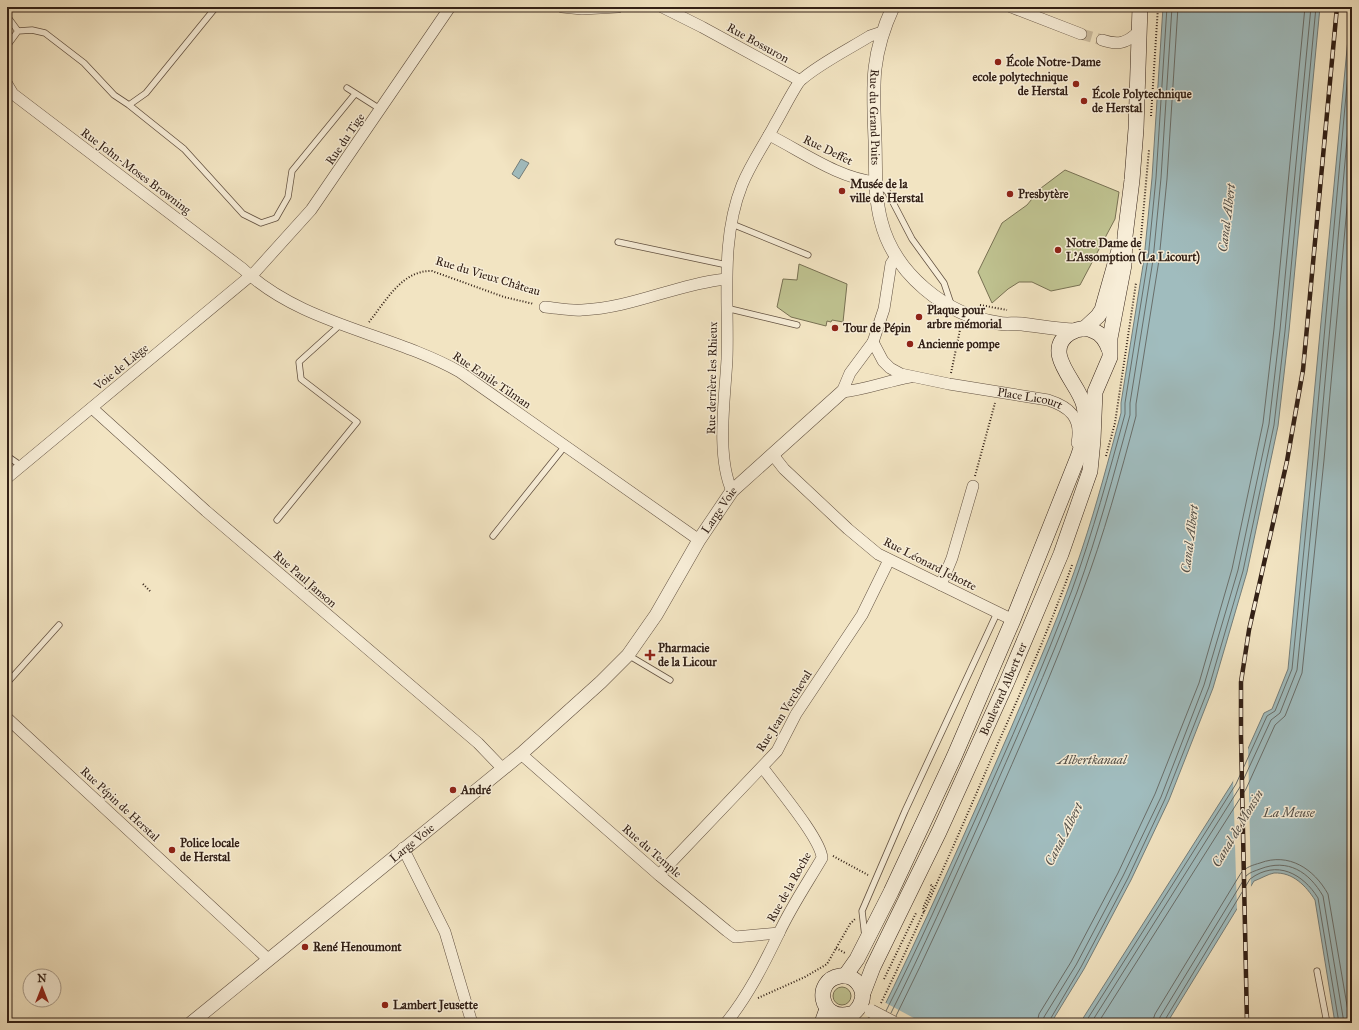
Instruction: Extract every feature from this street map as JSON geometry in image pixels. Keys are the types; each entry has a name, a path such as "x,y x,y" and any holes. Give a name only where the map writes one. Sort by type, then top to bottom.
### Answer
{"main road":[{"name":"Boulevard Albert 1er","path":"858,1009 870,972 974,759 1069,533 1090,471 1094,440 1095,392 1110,357 1109,349 1124,265 1125,236 1136,129 1140,7"},
{"name":"Boulevard Albert 1er","path":"1136,129 1146,64 1149,7"},
{"name":"Boulevard Albert 1er","path":"846,976 891,892 954,757 1013,620 1068,484 1083,440 1085,417 1081,396 1060,363 1060,347 1068,334 1080,329 1098,316 1102,310 1114,264 1125,236"},
{"path":"1080,329 1092,330 1100,334 1106,340 1109,349"},
{"path":"1067,373 1078,379 1086,380 1102,373"},
{"path":"1013,620 1031,616 1040,605"},
{"path":"846,976 857,982 858,1009 837,1015 827,1009 823,1001 824,988 833,978 846,976"},
{"path":"822,1023 827,1009"}],"street":[{"name":"Rue du Tige","path":"251,276 311,210 450,7"},
{"path":"562,7 582,9 618,7"},
{"name":"Rue Bossuron","path":"662,7 799,80"},
{"name":"Rue du Grand Puits","path":"876,182 873,72 876,51 882,32 893,7"},
{"path":"1011,7 1081,34"},
{"name":"Rue derrière les Rhieux","path":"732,491 726,474 724,450 726,279 732,224 742,187 756,155 769,135 799,80 870,36 882,32"},
{"path":"1102,40 1114,44 1125,42 1138,32"},
{"name":"Rue John-Moses Browning","path":"7,84 12,94 251,276"},
{"name":"Rue Deffet","path":"769,135 830,168 865,181 876,182"},
{"path":"876,182 881,222 896,256 923,287 938,300 965,314 998,324 1020,324 1061,330 1080,329"},
{"path":"842,392 850,373 873,342 884,309 891,264 896,256"},
{"name":"Rue Emile Tilman","path":"251,276 273,294 341,324 431,357 460,372 699,540"},
{"name":"Voie de Liège","path":"8,476 251,276"},
{"name":"Rue du Vieux Château","path":"545,307 582,310 620,305 710,280 726,279"},
{"name":"Place Licourt","path":"873,342 880,356 890,368 901,374 949,384 1048,400 1063,404 1075,418 1078,429 1078,440 1068,484"},
{"name":"Place Licourt","path":"842,392 856,391 885,381 913,376"},
{"name":"Large Voie","path":"191,1023 403,848 521,754 601,682 628,655 656,615 699,540 732,491 842,392"},
{"name":"Rue Paul Janson","path":"92,408 206,511 478,743 503,768"},
{"name":"Rue Léonard Jehotte","path":"773,455 784,469 848,529 889,560 1013,620"},
{"path":"941,585 952,558 973,486"},
{"name":"Rue Jean Vercheval","path":"659,875 763,768 777,751 796,714 862,615 889,560"},
{"name":"Rue Pépin de Herstal","path":"7,718 268,959"},
{"name":"Rue du Temple","path":"521,754 659,875 735,937 779,933"},
{"name":"Rue de la Roche","path":"726,1023 740,1004 773,948 779,933 822,858 822,851 763,768"},
{"path":"403,848 445,932 472,1023"},
{"path":"858,1009 894,1023"}],"lane":[{"path":"129,105 146,93 216,7"},
{"path":"7,16 18,31"},
{"path":"7,46 18,31 32,30 45,33 84,63 114,95 129,105 184,149 243,214 261,223 276,218 288,197 292,171 356,94"},
{"path":"347,88 380,110"},
{"path":"876,182 887,191 912,239 944,283 953,308"},
{"path":"732,224 808,255"},
{"path":"618,242 727,265"},
{"path":"726,308 797,325"},
{"path":"277,520 357,422 301,379 299,362 341,324"},
{"path":"493,536 565,446"},
{"path":"7,456 20,465"},
{"path":"866,940 863,932 862,914 876,878 997,613"},
{"path":"7,683 59,625"},
{"path":"628,655 670,680"},
{"path":"1317,971 1327,1023"}],"path":[{"name":"Rue du Vieux Château","path":"361,331 408,276 422,271 432,271 504,297 545,307"},
{"path":"949,384 965,314"},
{"path":"973,486 997,392"},
{"path":"143,584 152,592"},
{"path":"822,851 876,878"},
{"path":"924,913 922,908 933,886 929,884"},
{"path":"740,1004 749,1002 805,977 827,964 850,924 862,914"}],"green space":[{"path":"1065,170 1119,192 1115,219 1080,285 1051,291 1032,282 1019,282 1008,289 992,303 978,272 1002,223 1027,205 1041,188"},
{"path":"799,264 847,284 843,322 832,320 831,322 827,321 826,326 791,317 777,307 783,279 797,280"},
{"path":"842,987 848,990 851,996 848,1002 842,1005 836,1002 833,996 836,990"}],"water":[{"name":"Albertkanaal","path":"1163,7 1320,7 1289,331 1278,426 1247,572 1213,688 1169,800 1131,880 1084,969 1051,1023 876,1023 945,876 1039,662 1074,572 1103,481 1121,413 1121,403 1144,259 1152,178"},
{"name":"La Meuse","path":"1351,7 1352,1023 1335,1023 1315,900 1303,885 1293,877 1281,873 1274,873 1254,881 1167,1023 1080,1023 1233,782 1264,713 1272,709 1288,669"},
{"path":"521,159 529,163 519,179 512,174"}],"pier":[{"path":"1248,744 1251,889 1237,912 1233,776"},
{"path":"884,1002 923,1023 874,1023"}],"tunnel":[{"path":"1081,34 1102,40"}],"railway":[{"path":"1247,1023 1241,682 1249,630 1287,461 1303,370 1337,7"}],"place":[{"name":"École Notre-Dame","path":"998,62"},
{"name":"ecole polytechnique de Herstal","path":"1076,84"},
{"name":"École Polytechnique de Herstal","path":"1084,101"},
{"name":"Musée de la ville de Herstal","path":"842,191"},
{"name":"Presbytère","path":"1010,194"},
{"name":"Notre Dame de L'Assomption (La Licourt)","path":"1058,250"},
{"name":"Plaque pour arbre mémorial","path":"919,317"},
{"name":"Tour de Pépin","path":"835,328"},
{"name":"Ancienne pompe","path":"910,344"},
{"name":"Pharmacie de la Licour","path":"650,655"},
{"name":"André","path":"453,790"},
{"name":"Police locale de Herstal","path":"172,850"},
{"name":"René Henoumont","path":"305,947"},
{"name":"Lambert Jeusette","path":"385,1005"}],"water label":[{"name":"Canal Albert","path":"1226,218"},
{"name":"Canal Albert","path":"1189,539"},
{"name":"Canal de Monsin","path":"1237,828"},
{"name":"Canal Albert","path":"1063,834"}]}
